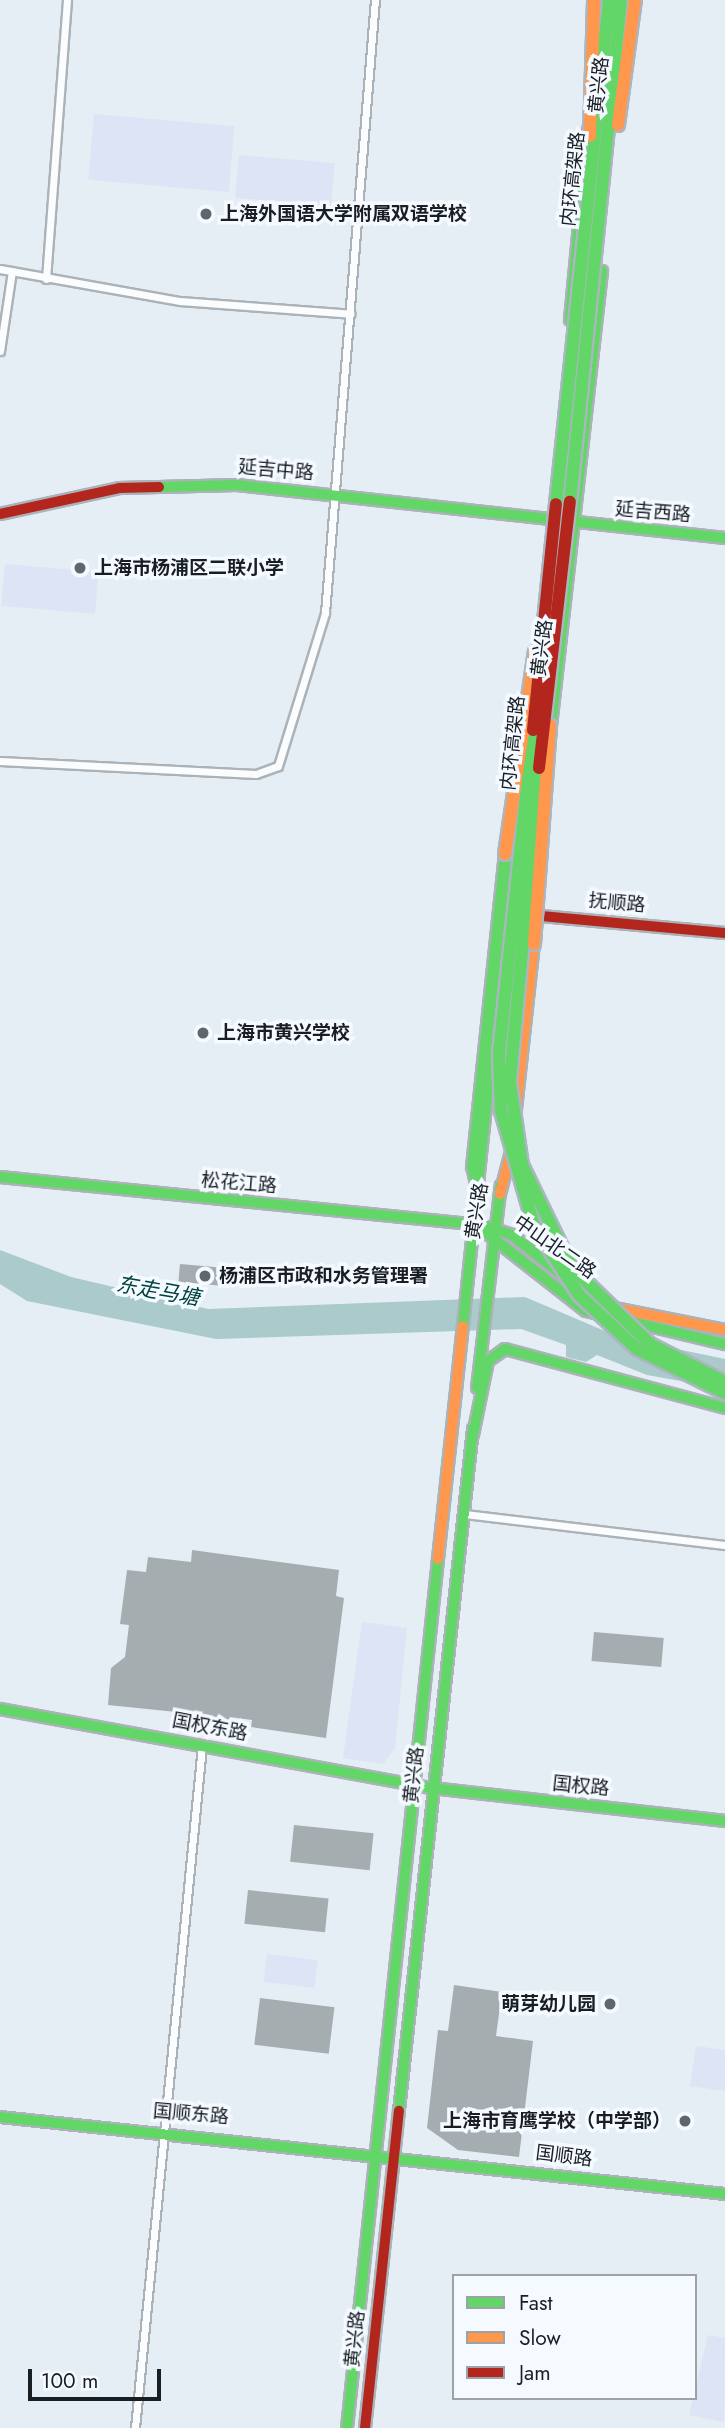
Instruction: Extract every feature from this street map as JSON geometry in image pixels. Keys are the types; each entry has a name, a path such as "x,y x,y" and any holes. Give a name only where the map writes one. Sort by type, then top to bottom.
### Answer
{"main road":[{"path":"584,261 595,0"},
{"name":"黄兴路","path":"347,2428 379,2154 412,1783 466,1334 506,913 550,522 595,0"},
{"name":"内环高架路","path":"609,0 584,261 499,1055 506,1141 534,1226 579,1294 637,1349 725,1393"},
{"name":"内环高架路","path":"621,0 604,212 550,677 509,1066 517,1144 548,1226 586,1283 650,1344 725,1382"},
{"name":"黄兴路","path":"365,2428 398,2155 432,1788 473,1435 485,1293 500,1194 577,524 626,0"},
{"path":"604,212 635,0"},
{"name":"延吉中路","path":"0,514 167,483 340,497 550,522"},
{"name":"延吉西路","path":"550,522 725,538"},
{"path":"478,1192 472,1167 505,854 551,573"},
{"path":"500,1194 513,1144 534,944 551,762 550,677"},
{"name":"抚顺路","path":"506,913 725,933"},
{"name":"松花江路","path":"0,1177 475,1224"},
{"name":"中山北二路","path":"475,1224 602,1303 725,1330"},
{"name":"中山北二路","path":"493,1233 586,1311 725,1344"},
{"path":"473,1435 485,1370 499,1351 602,1374 725,1408"},
{"name":"国权东路","path":"0,1709 432,1788"},
{"name":"国权路","path":"432,1788 725,1821"},
{"name":"国顺东路","path":"0,2117 398,2155"},
{"name":"国顺路","path":"398,2155 725,2194"}],"street":[{"path":"46,279 67,0"},
{"path":"0,761 268,773 278,766 322,637 340,497 375,0"},
{"path":"0,269 180,301 351,314"},
{"path":"0,351 12,271"},
{"path":"464,1514 725,1545"},
{"path":"135,2428 162,2131 202,1746"}],"shaded area":[{"path":"94,114 234,126 229,192 88,180"},
{"path":"239,155 335,163 331,206 235,198"},
{"path":"5,564 99,572 95,614 1,606"},
{"name":"东走马塘","path":"0,1250 71,1277 208,1309 525,1297 619,1337 725,1359 725,1389 647,1375 597,1355 586,1362 566,1357 566,1345 521,1329 216,1339 27,1301 0,1284"},
{"path":"362,1622 407,1628 395,1748 383,1764 343,1758"},
{"path":"267,1954 318,1960 314,1988 264,1982"},
{"path":"696,2046 725,2050 725,2091 690,2086"},
{"path":"708,2335 725,2338 724,2422 689,2415 693,2400 697,2400 697,2381"}],"building":[{"name":"杨浦区市政和水务管理署","path":"180,1264 232,1269 230,1286 178,1282"},
{"path":"192,1550 339,1570 336,1596 344,1598 326,1738 251,1727 252,1720 230,1717 229,1730 195,1723 196,1714 108,1705 111,1668 125,1657 129,1625 120,1624 127,1570 146,1572 148,1557 191,1562"},
{"path":"594,1632 664,1638 661,1667 591,1661"},
{"path":"294,1825 374,1833 370,1870 290,1862"},
{"path":"248,1890 329,1898 325,1932 244,1924"},
{"path":"454,1985 502,1992 496,2036 533,2041 519,2157 458,2150 427,2128 438,2030 448,2031"},
{"path":"260,1998 334,2007 329,2054 254,2045"}],"traffic: fast":[{"path":"556,504 609,0"},
{"path":"570,502 621,0"},
{"path":"570,320 588,130"},
{"path":"550,735 602,271"},
{"path":"159,487 237,485 725,538"},
{"path":"533,730 499,1055 501,1111 534,1226 579,1295 637,1349 725,1393"},
{"path":"539,768 510,1083 522,1165 572,1268 650,1344 725,1382"},
{"path":"463,1326 518,802"},
{"path":"478,1192 472,1167 505,854"},
{"path":"0,1177 475,1224"},
{"path":"477,1388 501,1185"},
{"path":"475,1224 586,1311 725,1344"},
{"path":"488,1227 512,1235 561,1274"},
{"path":"473,1435 488,1361 505,1349 725,1408"},
{"path":"399,2111 473,1429"},
{"path":"347,2428 438,1559"},
{"path":"0,1709 432,1788 725,1821"},
{"path":"0,2117 725,2194"}],"traffic: slow":[{"path":"590,136 594,0"},
{"path":"618,125 635,0"},
{"path":"505,854 535,652"},
{"path":"534,944 550,726"},
{"path":"516,1109 534,944"},
{"path":"500,1194 512,1148"},
{"path":"574,1284 614,1308 725,1330"},
{"path":"438,1559 463,1326"}],"traffic: jam":[{"path":"0,514 119,488 159,487"},
{"path":"539,768 570,502"},
{"path":"533,730 556,504"},
{"path":"530,915 725,933"},
{"path":"365,2428 399,2111"}],"place":[{"name":"上海外国语大学附属双语学校","path":"206,214"},
{"name":"上海市杨浦区二联小学","path":"80,568"},
{"name":"上海市黄兴学校","path":"203,1033"},
{"name":"杨浦区市政和水务管理署","path":"205,1276"},
{"name":"萌芽幼儿园","path":"610,2004"},
{"name":"上海市育鹰学校（中学部）","path":"685,2121"}]}
